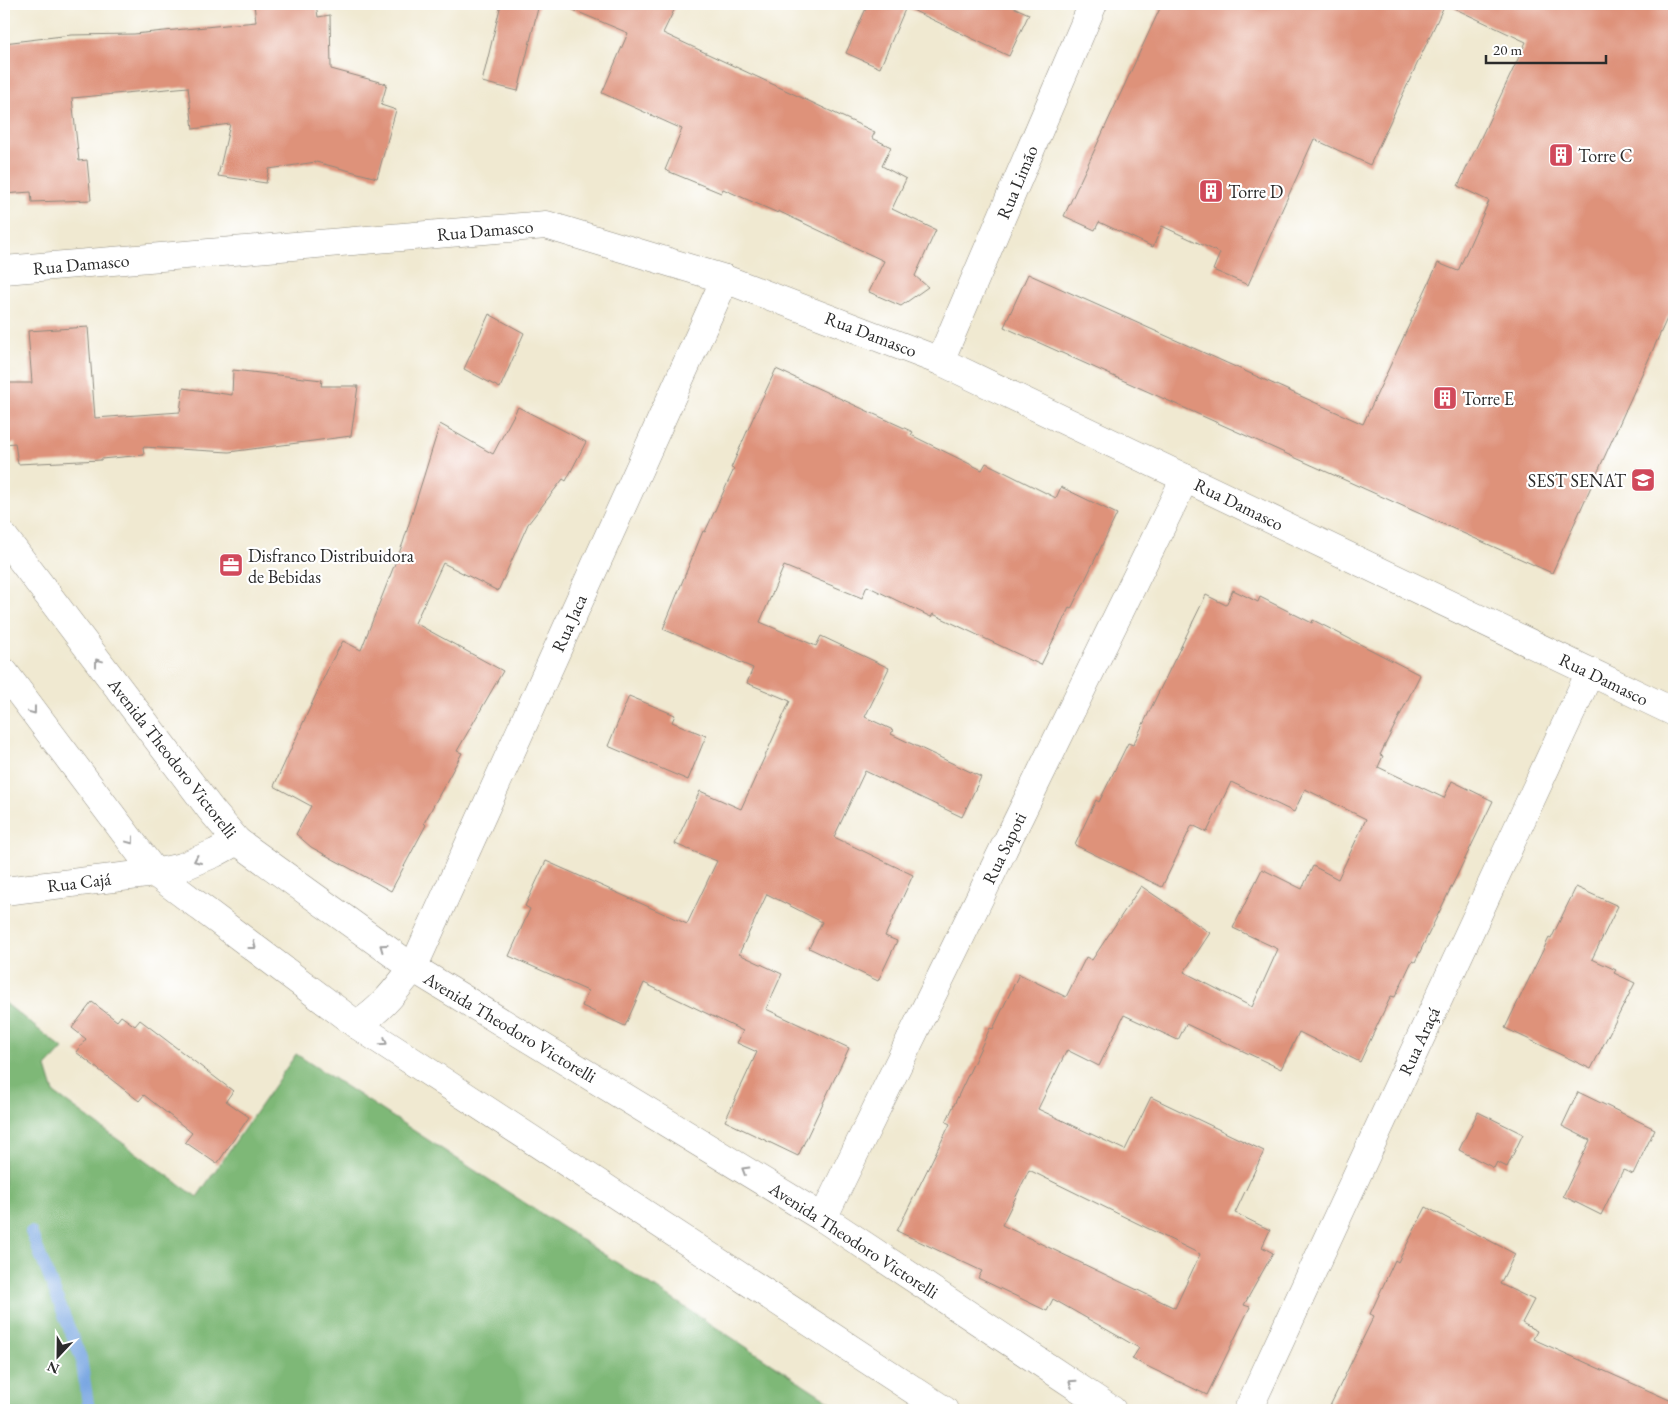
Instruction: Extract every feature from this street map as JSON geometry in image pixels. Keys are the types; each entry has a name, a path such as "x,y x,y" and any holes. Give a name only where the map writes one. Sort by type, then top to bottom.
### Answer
{"street":[{"name":"Rua Limão","path":"940,360 1093,4"},
{"name":"Rua Damasco","path":"4,270 546,225 725,279 940,360 1674,712"},
{"name":"Rua Jaca","path":"358,1025 387,1002 413,968 725,279"},
{"name":"Rua Sapoti","path":"823,1218 1185,478"},
{"name":"Avenida Theodoro Victorelli","path":"4,537 211,810 237,841 413,968 823,1218 1112,1410"},
{"path":"4,672 155,873 358,1025 944,1410"},
{"name":"Rua Araçá","path":"1248,1410 1590,672"},
{"name":"Rua Cajá","path":"4,891 155,873 182,867 237,841"}],"green space":[{"path":"4,1002 63,1049 46,1067 54,1093 197,1197 296,1054 843,1410 4,1410"}],"building":[{"path":"254,4 316,4 318,17 330,15 331,69 387,84 381,105 396,110 377,178 316,162 269,169 266,183 218,176 230,124 193,129 188,87 72,98 79,161 87,160 91,200 32,202 31,192 4,194 4,43 71,35 134,34 256,22"},
{"path":"501,4 539,4 518,91 482,82"},
{"path":"559,4 677,4 663,33 875,132 872,138 891,147 882,166 906,179 892,209 936,230 915,276 928,287 901,306 869,292 884,261 778,211 778,213 723,189 721,193 665,170 682,129 602,93 628,33"},
{"path":"868,4 1006,4 1029,14 1009,56 906,7 880,68 846,53"},
{"path":"1162,4 1445,4 1370,165 1314,139 1248,285 1213,270 1220,253 1162,226 1153,247 1099,222 1095,230 1064,216"},
{"path":"1445,4 1674,4 1674,303 1552,573 1004,327 1028,274 1363,424 1438,263 1458,271 1489,201 1458,186 1526,42"},
{"path":"489,314 524,333 500,388 464,369"},
{"path":"88,327 95,418 180,412 183,388 232,395 233,370 322,380 321,386 358,386 351,436 229,452 143,447 144,455 101,460 18,464 15,443 4,444 4,383 32,383 28,331"},
{"path":"776,369 913,432 911,435 982,470 986,463 1056,498 1061,487 1117,514 1071,609 1069,608 1041,665 933,614 931,617 867,586 862,598 784,566 760,622 816,646 821,636 889,668 865,717 893,730 891,734 981,777 962,817 865,771 834,837 913,875 885,936 897,941 878,981 809,948 822,922 767,894 739,954 782,974 766,1009 849,1048 798,1156 725,1121 757,1052 737,1043 743,1031 644,983 625,1026 582,1006 588,991 509,956 530,909 525,906 546,861 687,924 717,861 675,844 700,791 741,809 790,701 747,683 753,668 663,629 703,531 705,532 734,469 731,468"},
{"path":"518,407 586,442 566,481 563,479 528,524 498,591 443,563 415,623 503,671 457,751 462,753 424,823 426,825 391,891 311,847 296,834 311,806 274,786 331,662 343,641 361,650 403,543 440,424 493,454"},
{"path":"1233,590 1258,602 1260,597 1312,623 1313,620 1420,675 1380,755 1383,756 1378,767 1444,798 1452,781 1493,801 1415,962 1412,961 1395,997 1391,996 1360,1062 1299,1032 1281,1069 1186,1024 1178,1040 1124,1015 1099,1066 1067,1050 1038,1109 1125,1150 1151,1097 1264,1151 1235,1213 1270,1230 1262,1247 1273,1253 1244,1305 1250,1307 1207,1395 1132,1359 1139,1348 1053,1299 1047,1311 978,1278 982,1271 897,1231 950,1124 946,1122 990,1028 993,1029 1019,974 1066,997 1086,957 1092,960 1141,886 1210,933 1184,972 1252,1007 1278,949 1233,928 1262,869 1302,889 1313,866 1338,879 1366,819 1305,789 1294,812 1231,782 1207,832 1192,825 1162,887 1075,845 1096,800 1099,802 1128,743 1133,745 1206,595 1226,605","holes":["1029,1170 1200,1254 1175,1308 1002,1225"]},
{"path":"629,696 675,715 672,722 706,736 688,780 608,746"},
{"path":"1576,887 1618,906 1592,959 1616,970 1614,973 1635,983 1591,1069 1505,1028"},
{"path":"92,1002 117,1021 121,1016 135,1026 140,1020 233,1091 226,1101 249,1117 217,1164 185,1142 192,1133 144,1095 139,1101 76,1052 86,1039 72,1028"},
{"path":"1578,1092 1655,1129 1633,1174 1623,1170 1601,1215 1563,1196 1590,1140 1562,1126"},
{"path":"1478,1112 1523,1134 1507,1167 1497,1162 1494,1168 1459,1150"},
{"path":"1426,1207 1515,1254 1500,1284 1534,1300 1522,1323 1537,1331 1533,1339 1674,1402 1674,1410 1328,1410 1374,1316 1370,1314 1395,1260 1398,1262"}],"waterway":[{"path":"31,1232 81,1358 89,1410"}],"place":[{"name":"Torre C","path":"1561,155"},
{"name":"Torre D","path":"1211,191"},
{"name":"Torre E","path":"1445,398"},
{"name":"SEST SENAT","path":"1643,480"},
{"name":"Disfranco Distribuidora de Bebidas","path":"231,565"}]}
